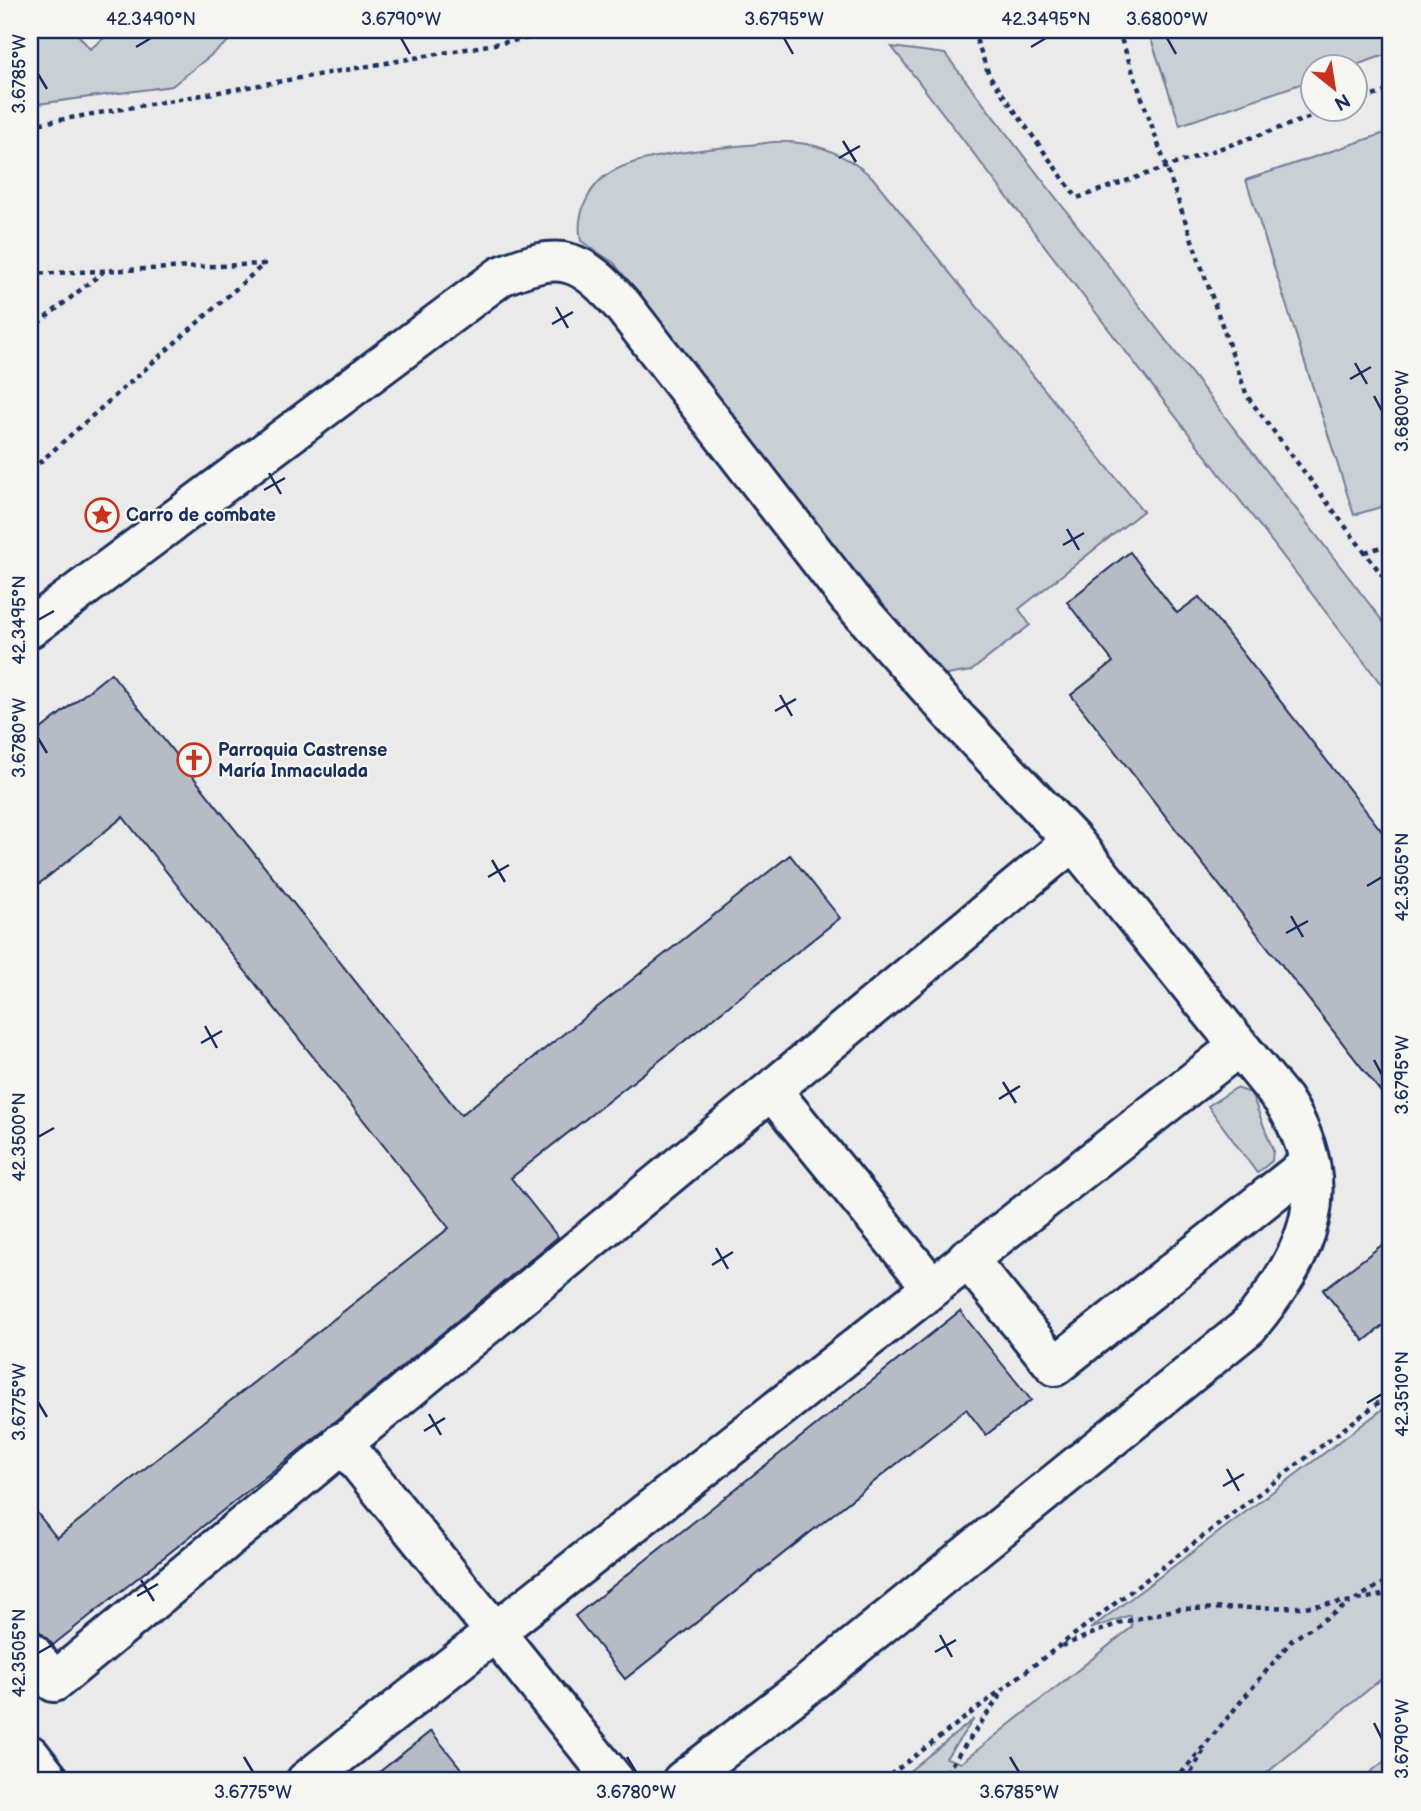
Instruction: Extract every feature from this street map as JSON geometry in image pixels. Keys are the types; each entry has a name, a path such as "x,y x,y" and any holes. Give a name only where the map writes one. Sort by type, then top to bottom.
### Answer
{"lane":[{"path":"30,628 502,276 534,263 562,261 584,269 614,296 850,599 953,715 1073,841 1239,1046 1297,1123 1315,1187 1301,1250 1269,1301 1248,1327 802,1689 682,1781"},
{"path":"30,1651 42,1692 1073,841"},
{"path":"306,1781 494,1630 1239,1046"},
{"path":"772,1091 931,1286"},
{"path":"967,1258 1055,1366 1310,1163"},
{"path":"342,1442 615,1781"},
{"path":"30,1755 50,1781"}],"path":[{"path":"30,125 575,30"},
{"path":"973,30 989,75 1077,198 1298,122"},
{"path":"1118,30 1247,396 1391,587"},
{"path":"1368,97 1391,90"},
{"path":"30,274 264,264 30,471"},
{"path":"30,330 105,271"},
{"path":"1365,552 1391,544"},
{"path":"882,1781 1391,1394"},
{"path":"1175,1781 1292,1640 1391,1578"},
{"path":"1054,1649 1119,1623 1178,1609 1303,1607 1391,1593"},
{"path":"940,1781 1007,1685"},
{"path":"1186,1781 1209,1740"}],"shaded area":[{"path":"36,30 74,30 90,49 114,30 170,30 178,39 190,30 236,30 239,33 172,86 30,105 30,35"},
{"path":"1148,30 1391,30 1391,53 1368,61 1368,52 1298,52 1298,85 1180,125"},
{"path":"892,47 945,54 1391,632 1391,697"},
{"path":"1391,131 1391,504 1354,515 1246,180"},
{"path":"773,142 801,143 826,149 850,161 872,177 1143,511 1019,609 1030,625 971,671 947,675 923,662 614,263 581,241 580,221 586,201 597,184 613,171 648,159 691,151"},
{"path":"1236,1088 1251,1093 1273,1150 1272,1161 1257,1173 1208,1106"},
{"path":"1391,1403 1391,1671 1257,1781 897,1781 974,1719 946,1758 961,1763 1132,1627 1130,1615 1090,1629"},
{"path":"1391,1756 1391,1781 1359,1781"}],"building":[{"path":"1130,552 1177,613 1199,597 1391,843 1391,1105 1071,695 1113,662 1067,602"},
{"path":"111,673 461,1115 790,855 840,918 511,1178 558,1237 346,1413 53,1645 39,1631 30,1630 30,1504 57,1538 449,1228 123,817 30,891 30,738"},
{"path":"1391,1238 1391,1319 1364,1341 1323,1290"},
{"path":"960,1311 1031,1400 986,1435 966,1409 625,1679 575,1616"},
{"path":"431,1731 471,1781 368,1781"}],"place":[{"name":"Carro de combate","path":"102,515"},
{"name":"Parroquia Castrense María Inmaculada","path":"194,760"}]}
